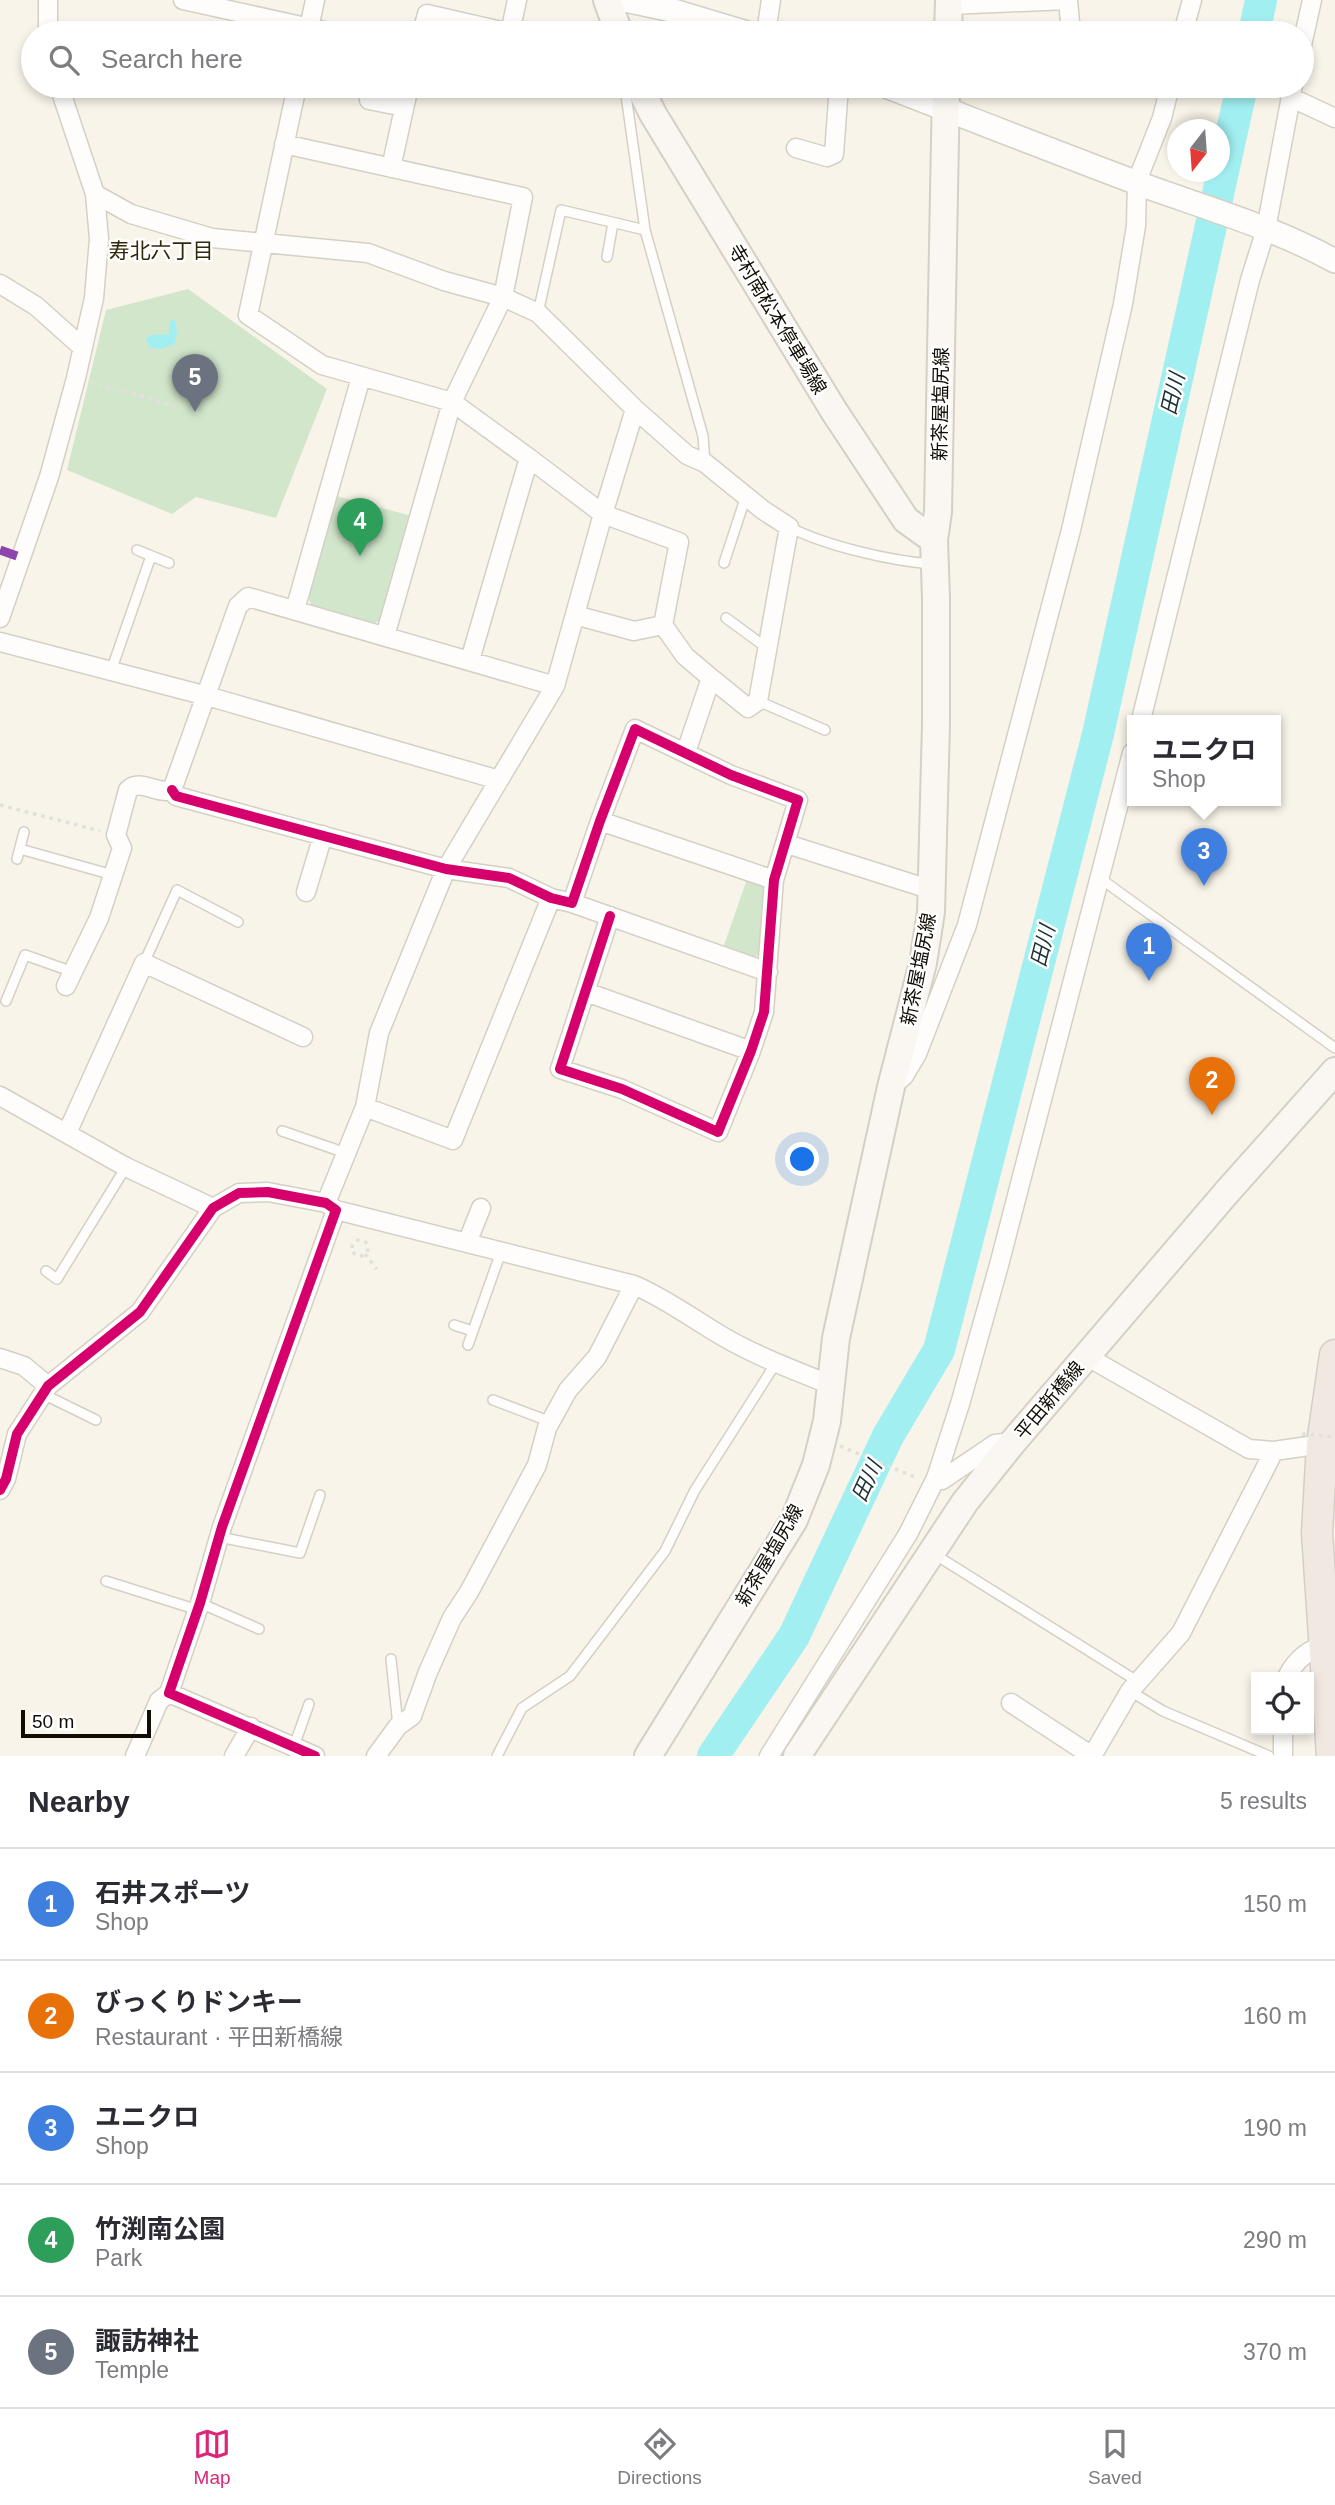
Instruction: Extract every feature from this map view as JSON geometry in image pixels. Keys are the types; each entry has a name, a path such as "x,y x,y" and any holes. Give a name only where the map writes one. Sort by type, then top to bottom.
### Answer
{"highway":[{"path":"1332,1756 1329,1643 1317,1533 1324,1435 1335,1355"}],"main road":[{"path":"607,0 615,21"},
{"path":"948,21 949,3"},
{"name":"寺村南松本停車場線","path":"645,98 834,411 906,520 934,552"},
{"name":"新茶屋塩尻線","path":"648,1756 794,1520 816,1465 827,1421 836,1338 891,1087 923,963 932,890 936,724 934,552 938,512 946,98"},
{"name":"平田新橋線","path":"797,1756 965,1503 1086,1356 1335,1071"}],"street":[{"path":"48,0 48,21"},
{"path":"183,0 268,21"},
{"path":"311,21 315,0"},
{"path":"513,21 517,0"},
{"path":"625,0 707,21"},
{"path":"767,21 771,0"},
{"path":"949,3 1068,0 1070,21"},
{"path":"1186,21 1192,0"},
{"path":"1307,21 1312,0"},
{"path":"425,21 427,14 458,21"},
{"path":"0,618 49,477 94,298 99,239 95,194 63,98"},
{"path":"95,194 131,214 212,238 262,244 368,253 444,281 503,297 538,313 635,409 688,455 705,463 789,527 758,701 748,708 685,656 663,625 679,542 603,514 452,401 322,365 248,315 262,244 294,98"},
{"path":"391,168 406,98"},
{"path":"796,148 827,157 834,154 838,98"},
{"path":"948,98 1143,184 1260,226 1335,261"},
{"path":"891,1087 904,1076 922,1041 967,925 995,825 1071,530 1124,304 1143,184 1167,98"},
{"path":"1142,715 1250,280 1290,98"},
{"path":"1301,98 1335,118"},
{"path":"369,100 404,107"},
{"path":"284,144 523,197 503,297 452,401 385,636"},
{"path":"0,284 36,306 83,348"},
{"path":"295,610 360,377"},
{"path":"135,1756 159,1700 169,1692 199,1607 219,1537 331,1207 346,1153 365,1107 379,1033 446,869 555,686 635,409"},
{"path":"470,660 529,458"},
{"path":"70,979 99,918 122,848 116,835 128,790 138,785 164,793 172,790 238,606 248,597 555,686"},
{"path":"575,615 634,631 663,625"},
{"path":"0,642 206,696 499,780"},
{"path":"687,752 711,678"},
{"path":"572,903 635,729 731,775 798,800 787,844 774,880 764,1012 718,1132 622,1089 560,1069 610,916"},
{"path":"769,1756 908,1534 960,1404 999,1265 1127,773"},
{"path":"172,790 176,796 446,869 509,878 551,898 768,972"},
{"path":"600,821 774,880"},
{"path":"306,892 323,835"},
{"path":"787,844 932,890"},
{"path":"365,1107 453,1140 551,898"},
{"path":"67,1133 144,963 303,1037"},
{"path":"586,992 751,1051"},
{"path":"0,1096 126,1167 213,1208"},
{"path":"0,1490 6,1479 17,1434 46,1390 140,1312 213,1208 239,1193 268,1192 634,1285 651,1292 725,1338 776,1363 831,1385"},
{"path":"467,1243 481,1208"},
{"path":"376,1756 398,1726 412,1716 452,1618 470,1592 537,1465 551,1422 568,1390 597,1357 634,1285"},
{"path":"1086,1356 1249,1449 1274,1451 1324,1435"},
{"path":"0,1358 24,1366 46,1390"},
{"path":"931,1480 943,1480 995,1444 1013,1442"},
{"path":"1011,1703 1091,1756 1133,1686 1181,1633 1274,1451"},
{"path":"1290,1672 1294,1663 1305,1653 1329,1643"},
{"path":"169,1692 315,1756"},
{"path":"234,1756 251,1727"},
{"path":"1283,1735 1283,1756"}],"lane":[{"path":"626,98 645,230 703,436 705,463"},
{"path":"538,313 561,210 645,230"},
{"path":"607,257 613,222"},
{"path":"724,563 746,496"},
{"path":"789,527 802,534 856,550 914,563 934,552"},
{"path":"137,550 169,562"},
{"path":"111,671 151,556"},
{"path":"726,618 767,648"},
{"path":"669,650 696,665"},
{"path":"758,701 825,730"},
{"path":"17,859 24,832"},
{"path":"20,849 113,875"},
{"path":"1101,879 1335,1048"},
{"path":"144,963 177,890 238,922"},
{"path":"6,1001 25,955 70,979"},
{"path":"282,1131 346,1153"},
{"path":"46,1271 57,1279 126,1167"},
{"path":"468,1345 501,1252"},
{"path":"454,1325 473,1331"},
{"path":"497,1756 522,1708 569,1676 666,1550 695,1490 776,1363"},
{"path":"46,1390 96,1420"},
{"path":"493,1400 551,1422"},
{"path":"219,1537 300,1553 320,1495"},
{"path":"931,1553 1133,1686 1163,1711 1269,1756"},
{"path":"106,1581 199,1607 259,1629"},
{"path":"391,1660 398,1726"},
{"path":"293,1746 309,1704"}],"path":[{"path":"76,378 183,408"},
{"path":"0,805 116,835"},
{"path":"354,1242 366,1242 368,1247 365,1254 360,1256 354,1253 354,1242"},
{"path":"365,1254 377,1269"},
{"path":"835,1443 931,1480"}],"green space":[{"path":"188,289 327,389 276,518 196,497 172,514 67,470 106,310"},
{"path":"336,496 412,516 382,619 373,624 313,609 308,597"},
{"path":"747,879 760,882 766,891 760,953 754,958 723,948"}],"water":[{"path":"175,319 177,335 174,345 158,349 149,347 146,339 151,335 169,334 169,322"}],"waterway":[{"name":"田川","path":"1257,21 1261,0"},
{"name":"田川","path":"713,1756 794,1636 888,1436 939,1350 1098,734 1239,98"}],"marked path":[{"path":"0,550 20,557"}],"cycle path":[{"path":"172,790 176,796 446,869 509,878 551,898 572,903 635,729 731,775 798,800 774,880 764,1012 718,1132 622,1089 560,1069 610,916"},
{"path":"0,1490 6,1479 17,1434 48,1386 140,1312 213,1208 239,1193 268,1192 326,1203 336,1210 222,1527 200,1603 169,1693 315,1756"}],"place":[{"name":"諏訪神社","path":"195,412"},
{"name":"竹渕南公園","path":"360,556"},
{"name":"ユニクロ","path":"1204,886"},
{"name":"石井スポーツ","path":"1149,981"},
{"name":"びっくりドンキー","path":"1212,1115"}],"district":[{"name":"寿北六丁目","path":"161,251"}]}
